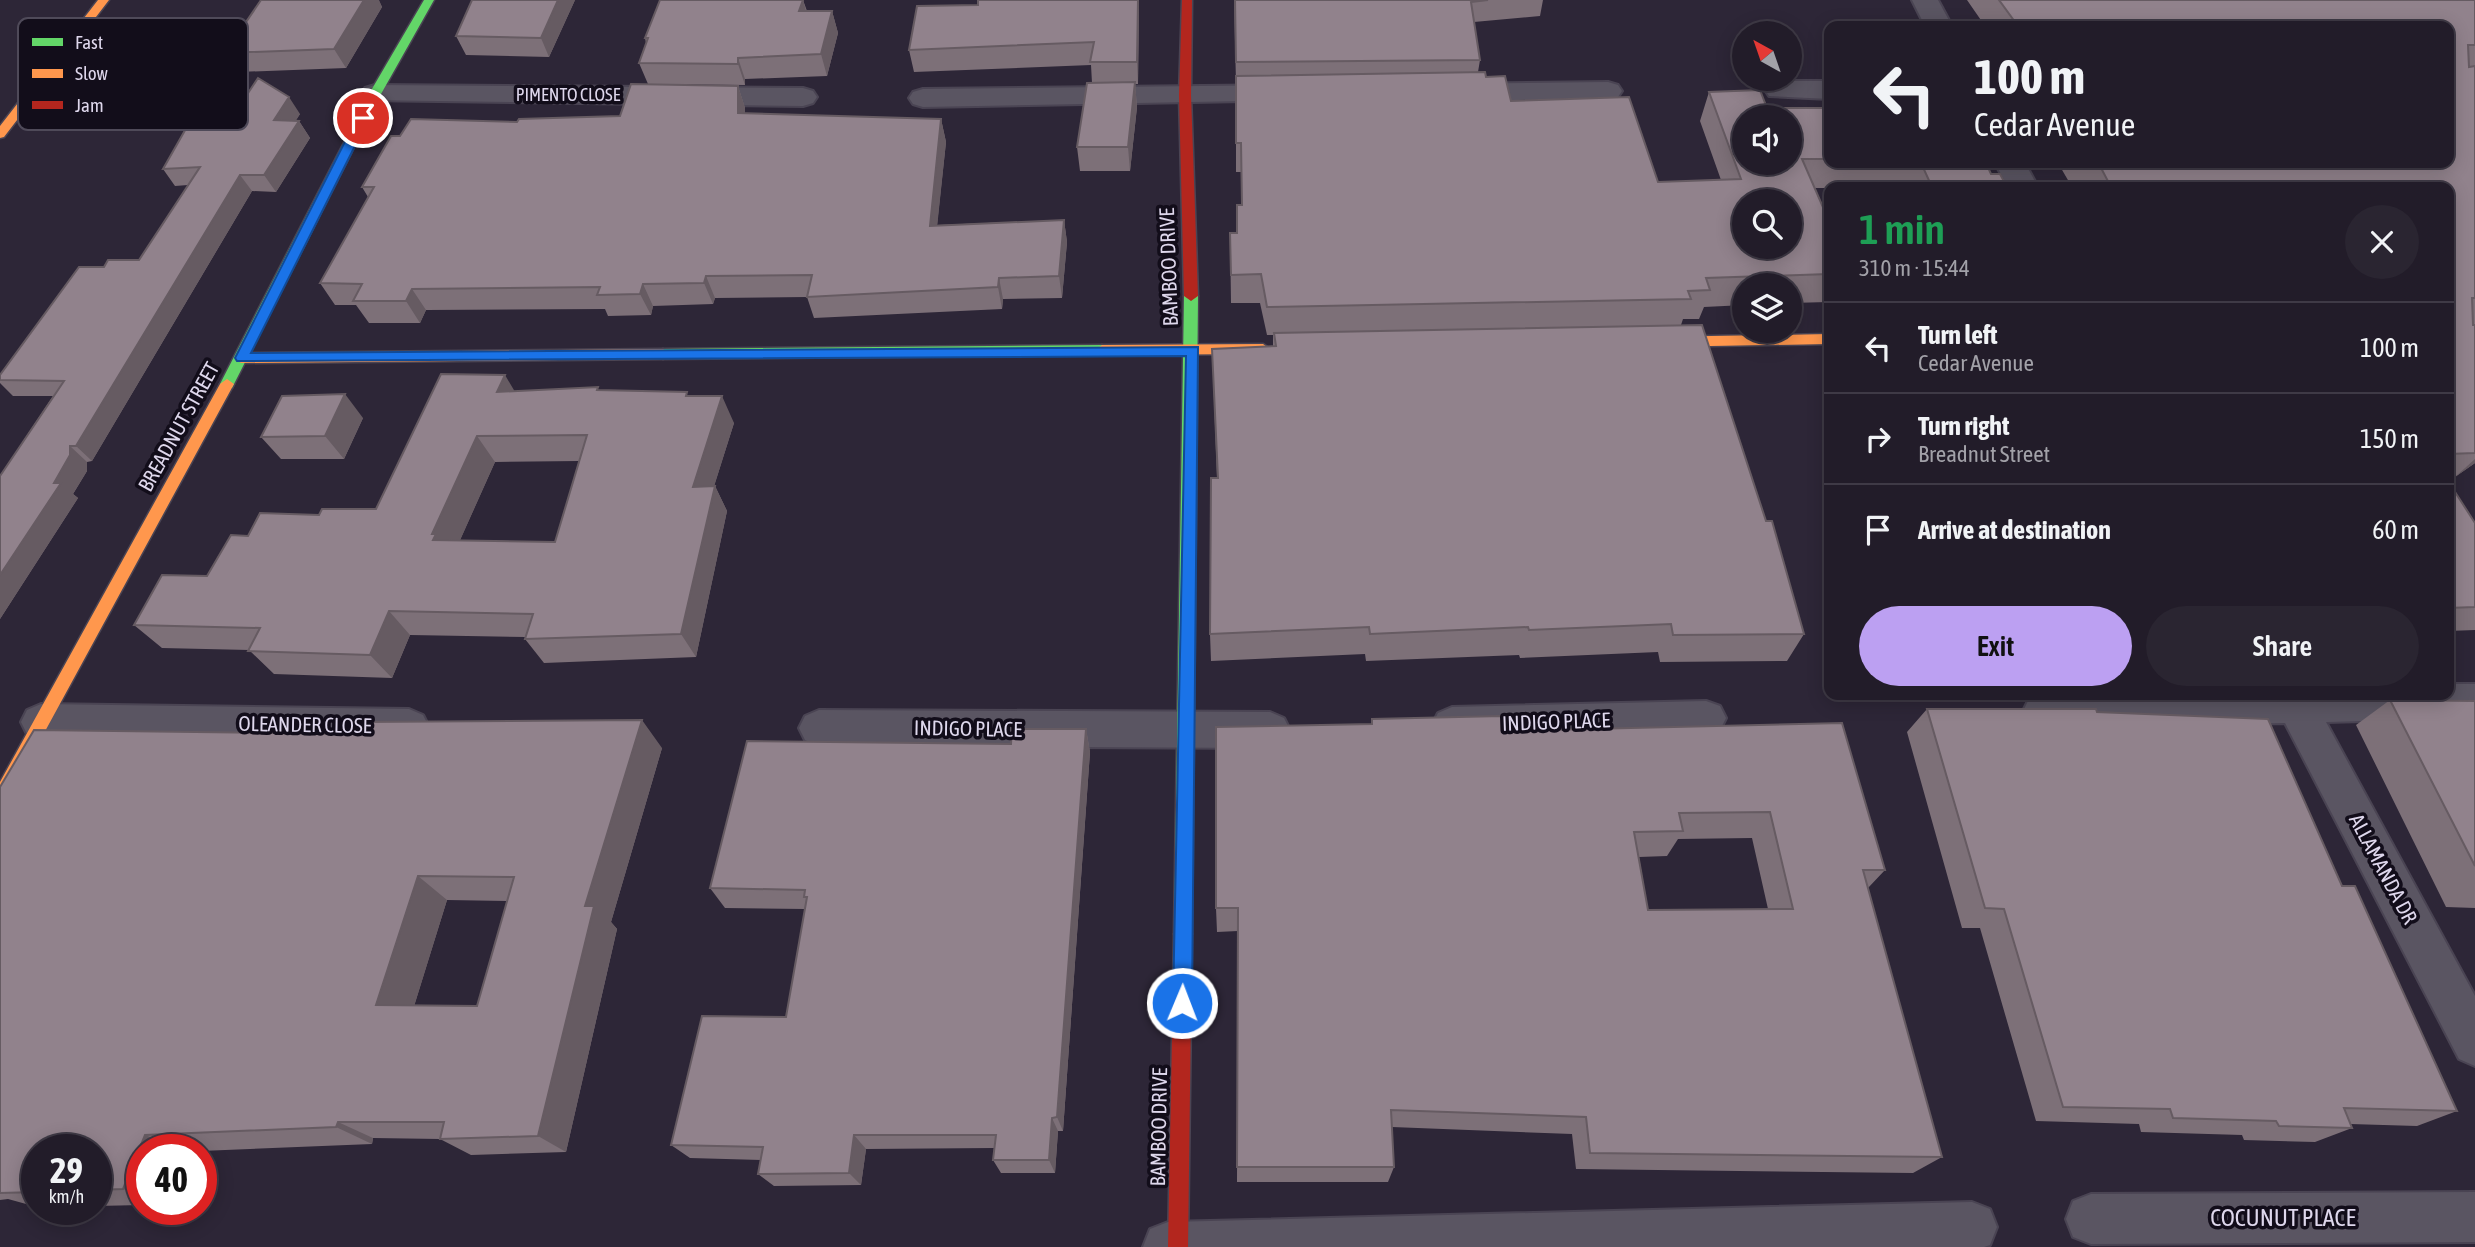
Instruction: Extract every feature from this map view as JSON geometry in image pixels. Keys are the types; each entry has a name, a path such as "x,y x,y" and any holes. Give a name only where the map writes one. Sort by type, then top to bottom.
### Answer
{"street":[{"path":"90,18 104,0"},
{"name":"BREADNUT STREET","path":"0,798 242,358 375,94 429,0"},
{"name":"BAMBOO DRIVE","path":"1178,1247 1193,351 1185,95 1187,0"},
{"path":"1925,0 1936,21"},
{"path":"1802,90 1824,90"},
{"path":"1430,93 1608,91"},
{"name":"PIMENTO CLOSE","path":"375,94 803,97"},
{"path":"923,98 1308,94"},
{"path":"3,141 18,117"},
{"path":"1633,343 1824,339"},
{"path":"242,358 1275,349"},
{"path":"2011,712 2272,700"},
{"name":"ALLAMANDA DR","path":"2295,700 2475,1043"},
{"path":"2384,700 2475,701"},
{"name":"INDIGO PLACE","path":"1419,726 1706,718"},
{"name":"OLEANDER CLOSE","path":"41,722 444,727"},
{"name":"INDIGO PLACE","path":"819,728 1187,732 1310,729"},
{"name":"COCUNUT PLACE","path":"2091,1219 2475,1217"},
{"path":"1168,1247 1972,1227"}],"building":[{"path":"261,0 364,0 334,49 248,52 248,19"},
{"path":"472,0 558,0 541,38 456,36"},
{"path":"660,0 803,0 799,11 832,11 821,54 738,58 738,64 639,63 648,38 645,38"},
{"path":"978,0 1138,0 1137,62 1090,62 1094,42 909,50 917,6 978,5"},
{"path":"1235,0 1488,0 1471,2 1480,60 1236,62"},
{"path":"1999,0 2475,0 2475,45 2468,45 2469,67 2475,66 2475,298 2472,298 2475,325 2475,453 2454,454 2454,182 2108,182 2101,168 2454,168 2454,21 2014,21"},
{"path":"1485,72 1486,77 1505,76 1511,101 1629,97 1658,182 1741,179 1740,175 1802,175 1802,159 1824,210 1824,274 1732,273 1732,277 1706,278 1710,290 1688,291 1691,299 1267,307 1261,274 1231,275 1230,233 1237,233 1237,205 1242,205 1241,143 1236,143 1236,76"},
{"path":"258,78 289,97 274,120 299,121 264,175 240,175 76,446 70,446 70,455 54,483 61,483 0,575 0,476 64,381 0,380 0,375 79,267 104,267 108,260 139,260 200,167 163,169 185,130 248,130 248,93"},
{"path":"1135,82 1128,147 1077,147 1087,83"},
{"path":"631,84 738,86 738,113 941,119 930,226 1064,220 1059,276 999,278 998,287 807,297 812,275 706,276 704,283 643,284 640,294 597,295 600,287 412,289 406,301 353,301 362,284 320,283 374,187 362,187 391,136 400,136 411,119 517,122 519,119 620,116"},
{"path":"1760,91 1766,105 1732,105 1732,155 1709,92"},
{"path":"1802,108 1824,108 1824,159 1802,159"},
{"path":"1923,168 1988,168 1991,174 2000,174 2004,182 1930,182"},
{"path":"1702,325 1766,521 1772,521 1804,634 1673,635 1671,624 1370,634 1369,627 1210,634 1211,478 1218,478 1212,349 1276,346 1274,333"},
{"path":"441,374 505,375 497,392 598,387 597,390 687,392 686,396 722,396 693,487 715,486 681,634 525,639 533,614 389,611 370,655 248,651 260,628 134,625 162,575 207,576 231,535 248,536 260,513 319,515 322,509 376,509","holes":["587,435 555,542 433,540 436,534 432,534 477,436"]},
{"path":"345,394 325,436 261,437 282,396"},
{"path":"2454,490 2475,523 2475,607 2454,608"},
{"path":"2390,700 2475,701 2475,866"},
{"path":"1927,709 2096,709 2097,712 2268,719 2342,886 2355,886 2457,1111 2344,1108 2352,1128 2279,1126 2276,1121 2173,1118 2170,1109 2063,1107 2004,909 1985,908"},
{"path":"1502,716 1504,731 1842,723 1885,870 1863,870 1942,1157 1590,1153 1586,1117 1391,1110 1394,1167 1237,1167 1238,908 1216,908 1216,727 1372,724 1372,719","holes":["1770,812 1793,909 1648,910 1634,832 1683,831 1679,813"]},
{"path":"642,720 585,906 594,906 538,1136 440,1139 444,1122 338,1122 336,1127 126,1134 126,1182 123,1189 112,1189 112,1134 21,1134 21,1192 0,1193 0,787 34,730 354,734 359,722","holes":["418,876 514,877 477,1006 376,1005"]},
{"path":"1012,729 1086,729 1057,1117 1052,1118 1049,1160 993,1160 996,1135 854,1135 849,1173 758,1174 763,1147 671,1145 702,1016 786,1017 807,897 804,897 805,890 710,888 747,741 1011,744"}],"traffic: fast":[{"path":"227,384 375,94 429,0"},
{"path":"1183,934 1191,296"},
{"path":"663,354 1102,350"}],"traffic: slow":[{"path":"90,18 104,0"},
{"path":"0,134 18,111"},
{"path":"1656,342 1824,339"},
{"path":"1102,350 1263,349"},
{"path":"241,358 663,354"},
{"path":"0,798 227,384"}],"traffic: jam":[{"path":"1187,0 1185,95 1191,296"},
{"path":"1178,1247 1183,934"}],"route":[{"path":"363,118 242,358 1193,351 1182,1003"}]}
